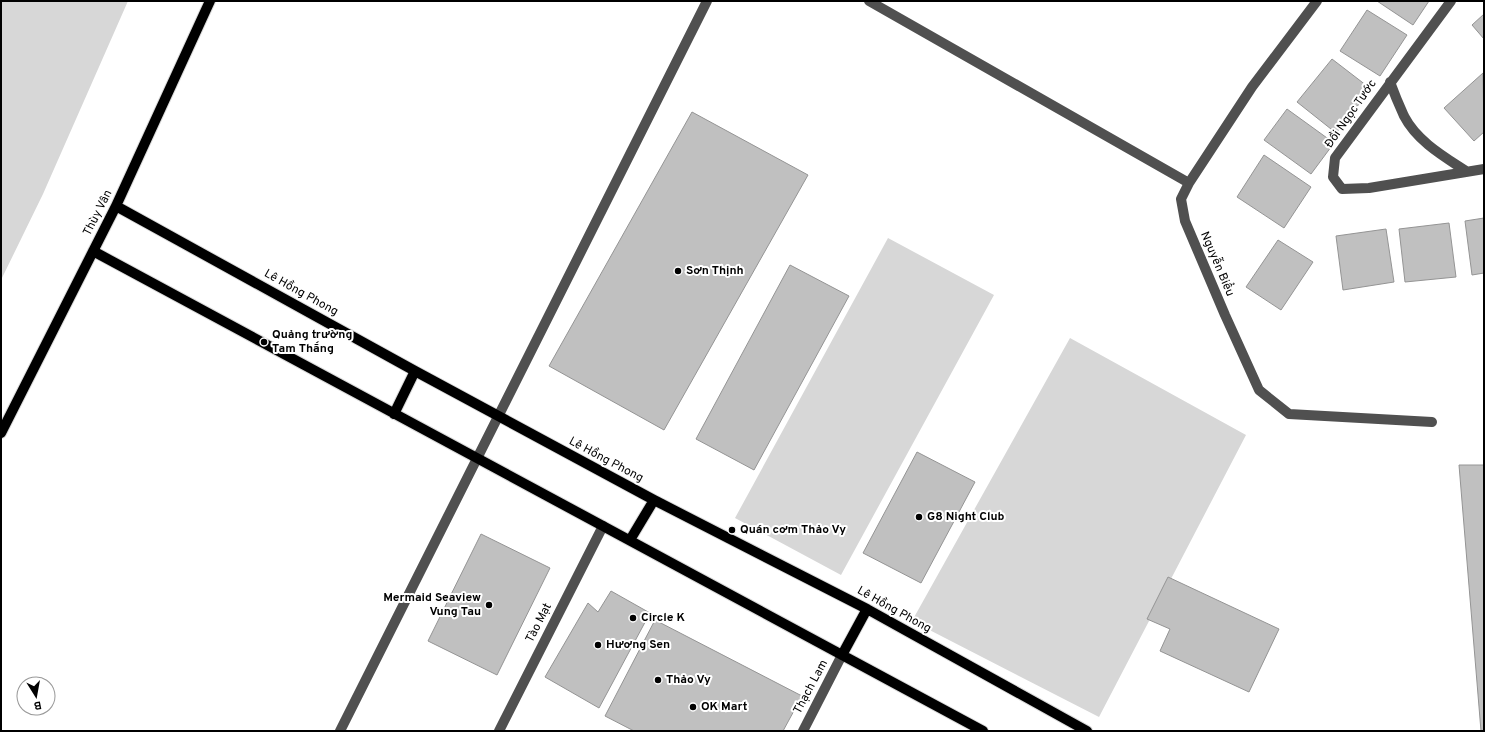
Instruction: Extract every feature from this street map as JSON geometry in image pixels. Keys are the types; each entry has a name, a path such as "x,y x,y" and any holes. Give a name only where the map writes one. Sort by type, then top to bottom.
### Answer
{"main road":[{"name":"Thùy Vân","path":"1,433 116,206 210,1"},
{"name":"Lê Hồng Phong","path":"116,206 498,416 654,500 867,609 1087,731"},
{"path":"93,251 983,731"},
{"path":"394,414 416,371"},
{"path":"630,540 654,500"},
{"path":"842,655 867,609"}],"street":[{"path":"340,731 707,1"},
{"path":"870,1 1189,183"},
{"name":"Nguyễn Biểu","path":"1317,1 1252,87 1189,183 1181,199 1185,221 1259,390 1289,414 1432,422"},
{"name":"Đồi Ngọc Tước","path":"1451,1 1334,158 1333,177 1342,189 1369,188 1484,169"},
{"path":"1390,82 1405,117 1422,139 1437,152 1466,171"},
{"name":"Tào Mạt","path":"499,731 603,526"},
{"name":"Thạch Lam","path":"803,731 842,655"}],"shaded area":[{"path":"1,1 128,1 43,194 1,280"},
{"path":"888,238 994,295 841,575 735,518"},
{"path":"1070,338 1246,435 1099,717 912,621"}],"building":[{"path":"1377,1 1429,1 1413,25"},
{"path":"1367,10 1407,35 1380,76 1340,51"},
{"path":"1484,14 1484,39 1472,25"},
{"path":"1332,59 1371,89 1336,133 1297,102"},
{"path":"1483,73 1484,132 1474,141 1444,108"},
{"path":"1287,109 1334,143 1311,174 1264,140"},
{"name":"Sơn Thịnh","path":"692,112 808,175 664,430 549,366"},
{"path":"1264,155 1311,187 1284,228 1237,197"},
{"path":"1484,218 1484,273 1472,275 1465,221"},
{"path":"1449,223 1456,277 1405,282 1399,229"},
{"path":"1386,229 1394,282 1343,290 1336,236"},
{"path":"1278,240 1313,262 1281,310 1246,287"},
{"path":"790,265 849,296 754,470 696,439"},
{"name":"G8 Night Club","path":"917,452 975,482 921,583 863,553"},
{"path":"1459,465 1484,465 1484,731 1481,731"},
{"name":"Mermaid Seaview Vung Tau","path":"481,534 550,568 497,675 428,641"},
{"path":"1168,577 1279,629 1249,692 1160,651 1170,629 1147,619"},
{"name":"Hương Sen","path":"611,591 650,613 599,708 545,677 588,603 598,612"},
{"path":"655,620 802,696 783,731 634,731 605,716"}],"place":[{"name":"Sơn Thịnh","path":"678,271"},
{"name":"Quảng trường Tam Thắng","path":"264,342"},
{"name":"G8 Night Club","path":"919,517"},
{"name":"Quán cơm Thảo Vy","path":"732,530"},
{"name":"Mermaid Seaview Vung Tau","path":"489,605"},
{"name":"Circle K","path":"633,618"},
{"name":"Hương Sen","path":"598,645"},
{"name":"Thảo Vy","path":"658,680"},
{"name":"OK Mart","path":"693,707"}]}
